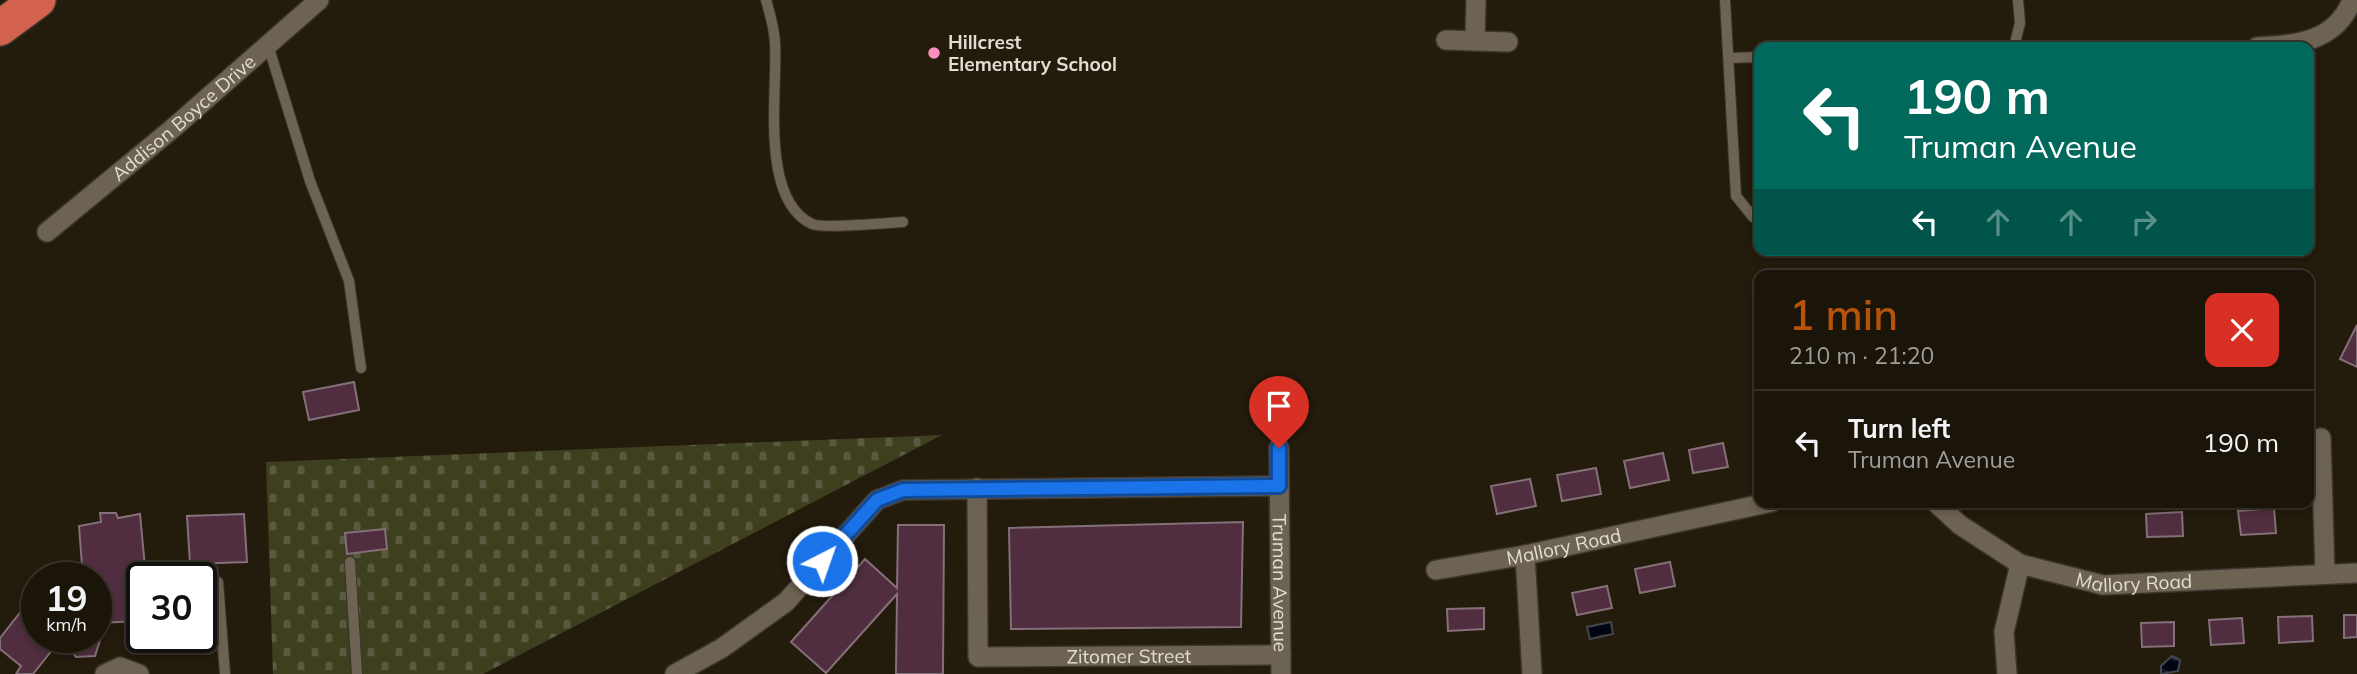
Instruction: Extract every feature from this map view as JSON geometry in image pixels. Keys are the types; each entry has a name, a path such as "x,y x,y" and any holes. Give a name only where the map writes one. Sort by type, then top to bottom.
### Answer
{"highway":[{"path":"0,28 38,0"}],"street":[{"name":"Addison Boyce Drive","path":"47,232 319,0"},
{"path":"1475,41 1476,0"},
{"path":"2298,42 2315,40 2332,29 2352,0"},
{"path":"1446,40 1508,42"},
{"path":"2321,438 2325,574"},
{"name":"Truman Avenue","path":"1279,448 1281,665"},
{"path":"675,674 722,648 786,602 877,500 903,490 1279,486"},
{"name":"Zitomer Street","path":"977,488 978,657 1281,665"},
{"name":"Mallory Road","path":"1436,570 1525,555 1754,506"},
{"name":"Mallory Road","path":"1942,508 1960,525 2020,564 2103,585 2357,573"},
{"path":"1525,555 1532,674"},
{"path":"2007,674 2004,632 2020,564"},
{"path":"104,674 120,667 139,674"}],"lane":[{"path":"766,0 775,43 776,155 782,189 792,210 814,226 903,222"},
{"path":"1726,0 1736,196 1754,217"},
{"path":"2015,42 2020,23 2018,0"},
{"path":"268,45 310,181 349,281 361,368"},
{"path":"1728,58 1754,57"},
{"path":"349,562 357,674"},
{"path":"218,582 225,674"}],"green space":[{"path":"942,435 483,674 273,674 266,462"}],"water":[{"path":"1611,622 1613,634 1590,639 1587,627"},
{"path":"2172,656 2180,660 2178,671 2161,674 2161,666"}],"building":[{"path":"2357,325 2357,367 2340,359"},
{"path":"354,382 359,410 309,420 303,392"},
{"path":"1723,443 1728,467 1693,473 1689,450"},
{"path":"1663,453 1669,480 1630,488 1624,461"},
{"path":"1596,468 1601,494 1562,501 1557,475"},
{"path":"1530,479 1536,506 1497,514 1491,486"},
{"path":"2274,508 2276,533 2241,535 2238,511"},
{"path":"2182,512 2183,536 2147,537 2146,514"},
{"path":"100,513 116,513 118,518 140,514 144,562 126,562 126,622 112,622 112,562 82,562 79,526 101,522"},
{"path":"244,514 247,562 190,562 187,516"},
{"path":"1243,522 1241,627 1011,629 1009,528"},
{"path":"898,525 944,525 943,674 896,674 897,594 826,673 791,642 865,559 897,588"},
{"path":"385,529 387,549 347,554 345,533"},
{"path":"1670,562 1675,586 1640,593 1635,569"},
{"path":"1607,586 1612,608 1577,615 1572,593"},
{"path":"1484,608 1484,629 1448,631 1447,609"},
{"path":"21,611 21,653 50,653 33,674 16,674 21,666 0,649 0,638"},
{"path":"2344,615 2357,615 2357,637 2344,638"},
{"path":"2312,616 2313,641 2279,643 2278,617"},
{"path":"2242,618 2244,643 2211,645 2209,620"},
{"path":"2174,622 2174,646 2142,647 2141,623"},
{"path":"73,653 96,653 95,656 76,657"}],"place":[{"name":"Hillcrest Elementary School","path":"934,53"}],"route":[{"path":"822,561 877,500 903,490 1279,486 1279,448"}]}
